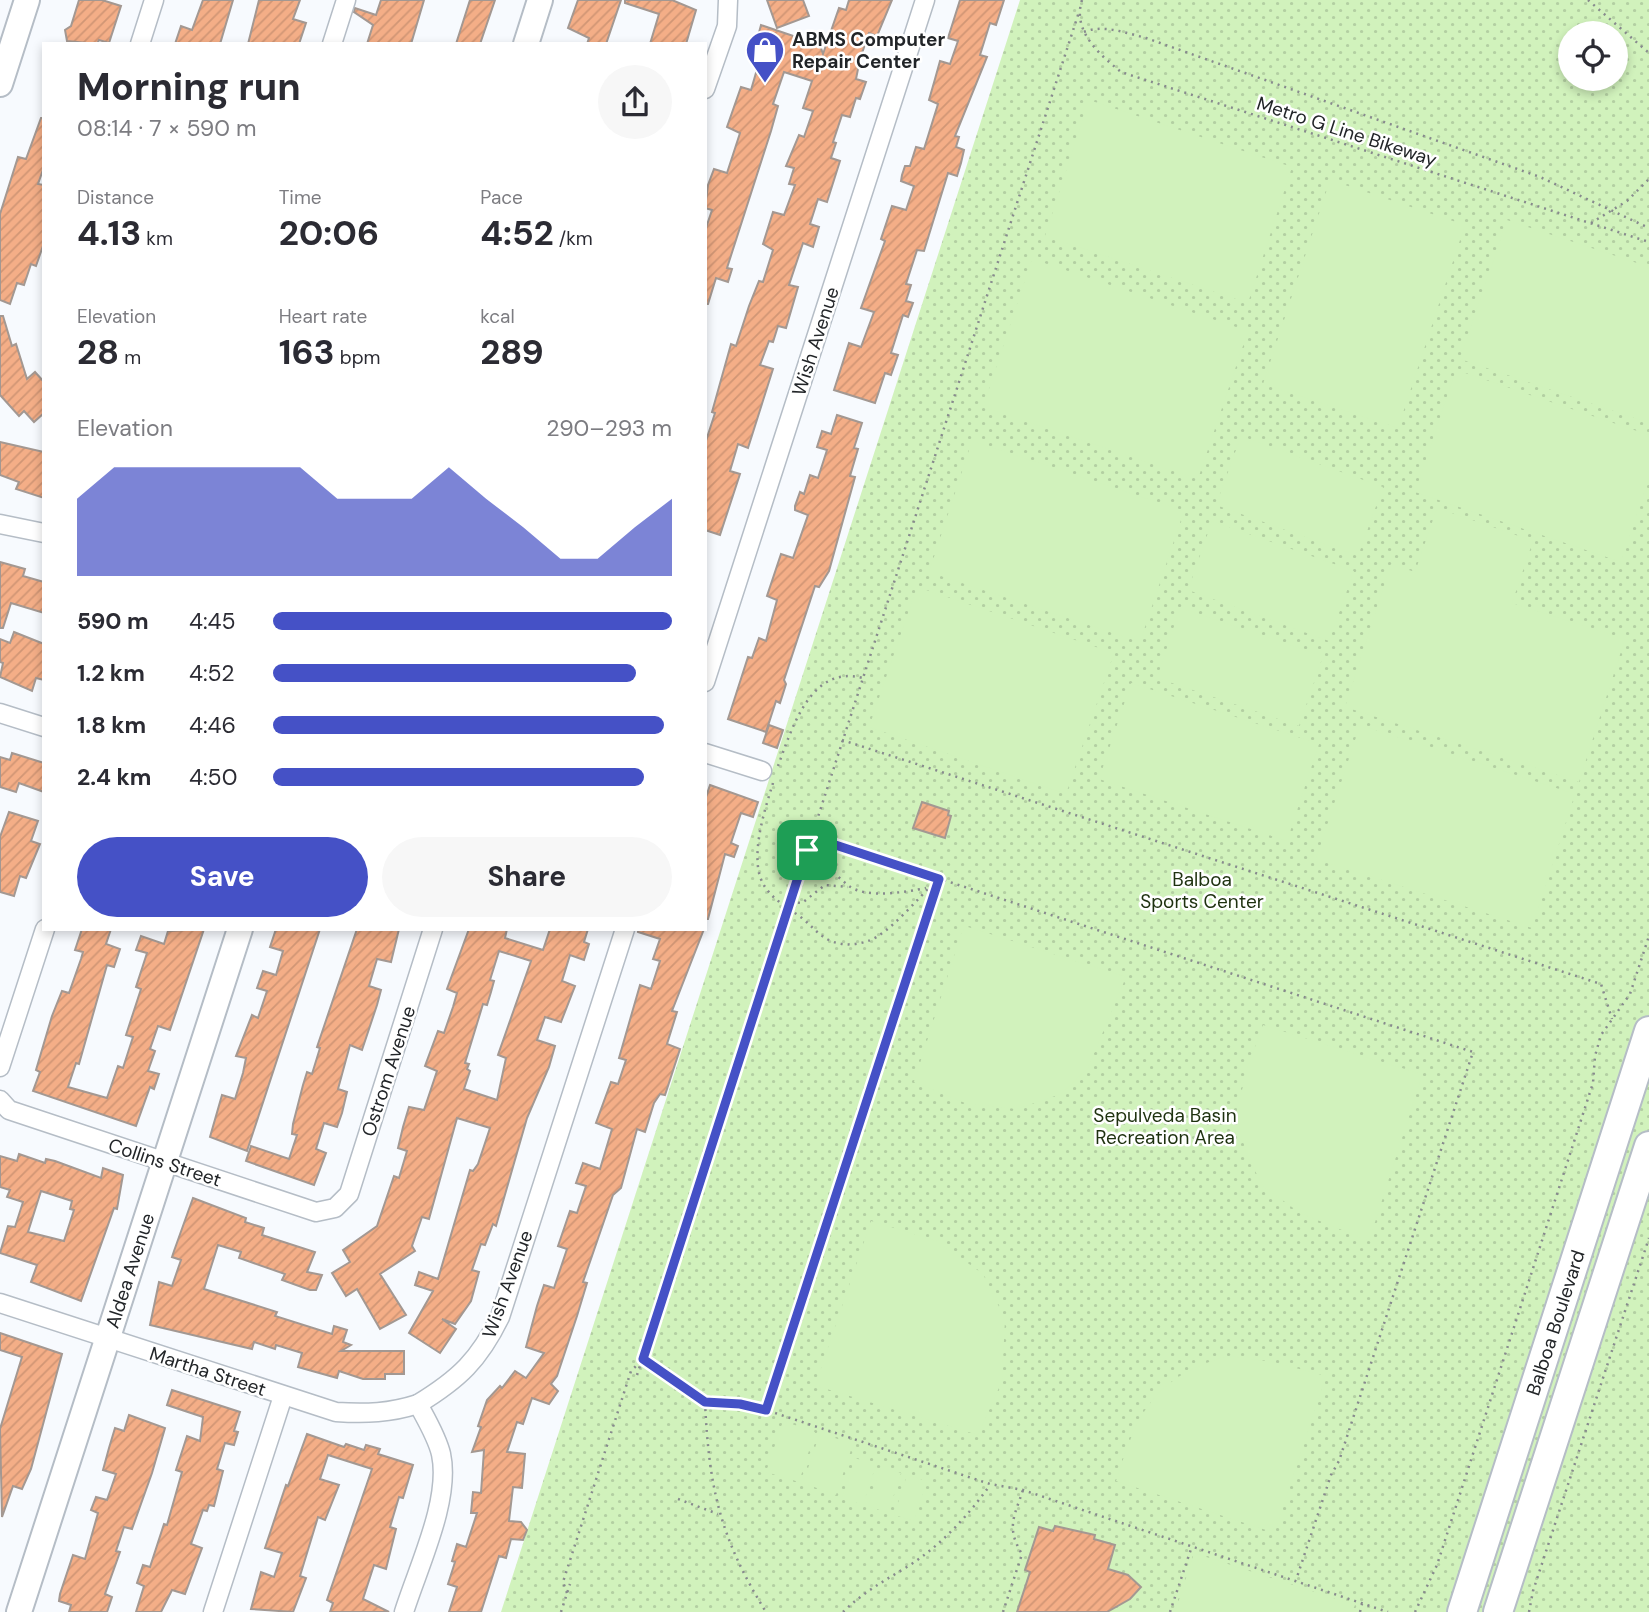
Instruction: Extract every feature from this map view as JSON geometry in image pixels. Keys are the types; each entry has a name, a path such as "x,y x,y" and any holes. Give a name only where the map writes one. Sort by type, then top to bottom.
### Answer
{"main road":[{"name":"Balboa Boulevard","path":"1462,1612 1647,1044"},
{"name":"Balboa Boulevard","path":"1498,1612 1649,1146"},
{"path":"1511,1458 1545,1469"}],"street":[{"path":"0,84 27,0"},
{"path":"141,42 154,0"},
{"path":"333,42 346,0"},
{"path":"527,42 540,0"},
{"path":"707,83 727,26 728,0"},
{"name":"Wish Avenue","path":"707,676 925,0"},
{"path":"0,524 42,533"},
{"path":"0,713 42,726"},
{"path":"707,754 762,771"},
{"path":"0,1068 45,931"},
{"name":"Aldea Avenue","path":"19,1612 239,931"},
{"name":"Ostrom Avenue","path":"335,1208 349,1194 432,931"},
{"name":"Wish Avenue","path":"418,1404 467,1370 487,1343 500,1317 624,931"},
{"name":"Collins Street","path":"0,1100 9,1110 316,1212 335,1208"},
{"name":"Martha Street","path":"0,1303 336,1412 366,1415 394,1412 418,1404"},
{"path":"213,1612 283,1396"},
{"path":"404,1612 441,1497 444,1475 440,1451 418,1404"}],"path":[{"path":"637,1375 1083,0"},
{"path":"1587,0 1649,53"},
{"name":"Metro G Line Bikeway","path":"1079,12 1084,32 1096,51 1121,72 1649,242"},
{"path":"1084,32 1093,29 1115,31 1146,38 1540,177 1649,228"},
{"path":"1590,223 1627,201 1649,179"},
{"path":"863,678 840,676 813,694 794,723 763,816 758,867 766,888 776,902 820,936 834,943 853,945 871,940 939,879"},
{"path":"842,740 1601,984 1612,1019"},
{"path":"811,837 1473,1052 1339,1461 1331,1475 1296,1580"},
{"path":"807,850 813,852 821,863 851,888"},
{"path":"766,1410 939,879"},
{"path":"791,902 802,904 825,886 899,895 929,888"},
{"path":"1415,1612 1437,1565 1593,1083 1595,1056 1601,1035 1630,994 1649,936"},
{"path":"1529,1612 1537,1578 1649,1238"},
{"path":"643,1359 705,1402 740,1404 766,1410 990,1484 1023,1490 1388,1612"},
{"path":"567,1593 563,1582 622,1397 631,1371 643,1359"},
{"path":"705,1402 711,1485 718,1514 744,1576 766,1612"},
{"path":"843,1612 873,1586 912,1564 941,1541 975,1506 990,1484"},
{"path":"1003,1612 1022,1554 1012,1538 1012,1525 1023,1490"},
{"path":"678,1499 718,1514"},
{"path":"1170,1612 1192,1546"},
{"path":"561,1612 570,1584"},
{"path":"1360,1612 1362,1604"}],"green space":[{"name":"Sepulveda Basin Recreation Area","path":"1020,0 1649,0 1649,1612 501,1612"},
{"path":"1089,100 1292,167 1248,303 1045,236"},
{"path":"1330,180 1465,225 1398,428 1263,384"},
{"path":"1507,220 1649,267 1649,423 1460,359"},
{"path":"1032,259 1248,331 1198,479 983,407"},
{"path":"1456,370 1649,435 1649,478 1621,562 1415,492"},
{"path":"1241,436 1383,487 1358,556 1216,505"},
{"path":"972,441 1184,511 1140,642 929,572"},
{"path":"1437,508 1533,541 1512,603 1625,639 1579,782 1345,707 1391,564 1415,572"},
{"path":"1212,521 1354,571 1329,641 1188,590"},
{"path":"917,587 1114,653 1066,794 869,727"},
{"path":"1180,608 1323,656 1299,726 1157,678"},
{"path":"1131,683 1319,744 1287,841 1099,779"},
{"path":"1360,725 1575,794 1532,928 1316,859"},
{"path":"968,927 1126,977 1088,1068 1061,1094 1017,1109 965,1103 914,1082 962,931"},
{"path":"1263,1025 1418,1073 1421,1079 1369,1241 1300,1213 1263,1186 1247,1156 1236,1114 1248,1066"},
{"path":"871,1221 937,1241 983,1274 1005,1319 1002,1381 978,1435 820,1387 817,1380"},
{"path":"1227,1356 1273,1362 1326,1376 1276,1528 1269,1531 1116,1481 1132,1435 1152,1400 1182,1375"},
{"path":"783,1421 815,1432 799,1482 766,1472"},
{"path":"820,1433 853,1444 836,1495 803,1483"},
{"path":"855,1458 876,1465 863,1505 842,1498"},
{"path":"881,1466 901,1473 888,1513 868,1506"},
{"path":"907,1475 927,1481 914,1521 894,1515"},
{"path":"1194,1553 1355,1605 1352,1612 1175,1612"}],"building":[{"path":"79,0 102,0 121,6 109,42 67,41 65,30 71,26"},
{"path":"203,0 233,0 221,42 176,42 181,26 192,30"},
{"path":"259,0 300,0 293,19 306,23 300,42 248,42"},
{"path":"381,0 424,0 412,42 368,42 373,25 354,12 355,8 376,15"},
{"path":"470,0 495,0 481,42 457,42"},
{"path":"578,0 621,0 607,42 588,42 589,38 568,28"},
{"path":"625,0 672,0 696,10 687,42 651,42 659,14 625,3"},
{"path":"767,0 803,0 809,16 777,28"},
{"path":"849,0 892,0 877,36 869,33 856,79 866,82 860,99 856,98 850,117 842,115 833,142 836,143 831,158 840,161 827,202 818,199 810,224 819,227 813,247 803,243 789,285 798,287 786,328 778,326 773,342 769,341 760,365 773,369 748,448 738,444 730,471 740,474 720,535 707,531 707,438 715,413 712,412 731,344 736,346 749,306 759,281 763,282 773,250 763,244 773,212 784,215 795,185 789,184 794,168 786,166 799,135 804,137 813,111 803,108 812,81 784,72 773,104 778,106 771,131 727,268 732,269 728,282 716,278 707,304 707,225 712,210 707,209 708,185 714,169 727,173 740,133 727,127 741,87 751,90 765,42 757,40 761,25 820,45 823,54 839,8 846,10"},
{"path":"960,0 1004,0 996,25 990,23 980,55 987,57 955,136 959,137 956,147 964,150 957,176 948,173 924,251 917,250 906,284 911,285 906,301 913,303 908,317 903,315 891,353 898,355 891,375 885,373 875,403 834,390 849,343 861,347 874,312 861,308 885,241 881,239 892,206 906,210 914,186 901,181 902,175 905,166 910,166 916,147 924,149 938,104 929,100 940,61 950,64 958,41 948,38"},
{"path":"42,118 42,173 38,184 42,185 42,249 36,266 31,264 24,285 17,283 10,304 0,300 0,214 18,157 26,159"},
{"path":"0,316 3,316 12,346 16,344 27,379 35,372 42,380 42,415 34,422 24,411 19,416 0,395"},
{"path":"837,415 862,423 854,448 858,449 850,476 855,477 829,571 819,587 815,586 784,680 786,684 780,703 776,701 766,732 728,719 748,657 752,658 759,638 766,641 777,600 767,596 781,554 793,558 808,515 795,510 795,506 800,492 804,494 810,475 818,478 827,450 817,447 822,431 831,434"},
{"path":"0,442 42,452 42,497 16,489 19,482 0,475"},
{"path":"0,562 25,569 23,576 42,581 42,612 11,603 3,628 0,628"},
{"path":"14,632 42,643 42,680 36,678 32,691 0,677 3,663 0,662 0,639 10,643"},
{"path":"769,725 783,730 777,748 763,743"},
{"path":"12,753 42,762 42,791 19,783 16,792 0,787 0,757 10,760"},
{"path":"710,785 758,802 753,817 741,813 731,843 738,846 734,857 725,854 708,919 707,919 707,794"},
{"path":"922,802 949,811 948,815 951,816 945,838 913,828"},
{"path":"9,812 38,821 31,841 40,844 26,878 20,876 14,896 0,892 0,837"},
{"path":"81,931 110,931 106,944 120,949 114,967 107,965 79,1064 76,1063 68,1087 107,1098 118,1066 123,1068 133,1037 126,1035 141,989 136,987 147,953 136,950 141,936 164,944 168,931 203,931 170,1030 158,1026 150,1049 155,1051 148,1071 159,1074 154,1089 150,1087 136,1126 33,1091 40,1072 36,1070 52,1016 62,991 69,993 81,959 83,952 75,950"},
{"path":"275,931 319,931 247,1151 210,1137 222,1095 235,1099 246,1058 236,1056 252,1015 258,1018 267,991 257,988 263,971 276,975 283,951 270,947"},
{"path":"356,931 399,931 391,962 377,959 369,986 381,990 377,1005 362,1050 350,1045 338,1089 347,1092 342,1113 337,1127 324,1123 316,1149 326,1153 314,1185 246,1161 251,1146 289,1159 297,1135 292,1134 293,1124 307,1072 312,1074 320,1048 317,1047"},
{"path":"468,931 507,931 505,938 543,950 549,931 587,931 584,942 589,944 584,960 570,955 562,981 575,986 561,1022 545,1017 537,1040 555,1046 527,1118 496,1226 493,1224 485,1245 481,1244 472,1270 479,1272 471,1301 455,1324 442,1319 456,1329 440,1353 409,1333 433,1291 415,1285 419,1272 438,1279 470,1170 473,1171 478,1164 490,1128 457,1118 429,1219 422,1217 412,1246 415,1251 380,1274 406,1315 380,1329 357,1289 346,1296 332,1273 350,1262 343,1250 377,1226 394,1176 399,1178 407,1151 398,1148 409,1107 424,1110 437,1071 425,1066 438,1031 444,1033 457,993 447,989","holes":["499,951 531,961 498,1055 506,1058 497,1100 464,1089 470,1071 467,1069 469,1064 465,1063 483,1004 487,1005 491,992 494,981 490,980"]},
{"path":"703,931 672,1011 677,1012 667,1044 680,1049 665,1095 660,1094 654,1103 645,1132 637,1129 621,1188 613,1195 583,1282 587,1283 577,1316 557,1376 551,1384 558,1391 549,1404 532,1398 523,1424 517,1422 507,1452 525,1454 522,1488 513,1487 509,1521 521,1522 527,1530 523,1540 511,1539 506,1558 499,1556 481,1612 449,1612 457,1587 448,1584 455,1562 452,1561 457,1544 466,1547 477,1513 471,1513 473,1492 481,1493 484,1450 472,1452 481,1427 478,1426 487,1400 500,1386 502,1388 515,1371 526,1378 544,1353 526,1347 537,1306 544,1285 554,1288 567,1249 558,1246 570,1211 577,1213 586,1186 576,1183 583,1163 600,1169 612,1129 596,1123 611,1082 618,1084 626,1060 619,1058 640,985 651,989 660,961 653,959 660,939 638,932"},
{"path":"19,1154 45,1163 46,1159 55,1161 101,1178 103,1168 123,1175 117,1209 114,1208 81,1301 31,1282 37,1265 0,1253 8,1226 15,1227 23,1202 7,1197 10,1190 0,1187 0,1156 17,1161","holes":["41,1191 72,1201 70,1209 74,1210 64,1241 28,1232"]},
{"path":"193,1198 246,1218 245,1222 264,1228 262,1235 315,1252 307,1272 322,1275 316,1290 310,1290 282,1280 285,1274 239,1258 241,1252 218,1245 204,1289 277,1312 275,1316 332,1334 334,1326 347,1330 343,1342 351,1345 341,1351 404,1351 404,1374 385,1374 385,1379 363,1379 339,1371 337,1378 298,1367 302,1353 276,1345 275,1349 254,1342 252,1349 150,1325 159,1282 172,1286 181,1260 172,1257"},
{"path":"0,1333 62,1354 31,1469 22,1489 13,1486 2,1517 0,1429 22,1357 0,1350"},
{"path":"172,1390 240,1412 234,1431 238,1432 234,1445 225,1443 217,1469 223,1471 214,1506 209,1505 207,1511 203,1510 191,1544 202,1548 185,1594 172,1590 161,1612 136,1612 144,1586 137,1583 143,1565 150,1567 164,1524 167,1525 182,1472 176,1470 187,1436 200,1441 203,1417 167,1405"},
{"path":"129,1415 165,1428 152,1473 132,1529 124,1527 116,1551 120,1552 105,1594 112,1597 107,1612 69,1612 71,1605 59,1601 60,1594 73,1555 85,1559 98,1513 91,1510 96,1497 107,1500 116,1474 103,1470 115,1428 124,1431"},
{"path":"307,1434 344,1447 346,1444 364,1450 366,1445 380,1449 378,1454 413,1465 403,1498 399,1497 390,1527 396,1529 386,1569 374,1565 363,1599 389,1612 330,1612 333,1603 327,1600 372,1469 328,1455 320,1479 339,1485 325,1520 318,1517 300,1576 306,1578 293,1612 251,1609 261,1572 274,1577 282,1553 265,1548"},
{"path":"1055,1526 1095,1535 1094,1539 1115,1545 1108,1569 1128,1575 1141,1587 1130,1599 1107,1612 1017,1612 1030,1572 1025,1570 1039,1527 1053,1531"}],"place":[{"name":"ABMS Computer Repair Center","path":"765,84"}],"route":[{"path":"811,837 939,879 766,1410 718,1401 705,1402 643,1359 807,850 811,837"}],"park label":[{"name":"Balboa Sports Center","path":"1202,890"}]}
